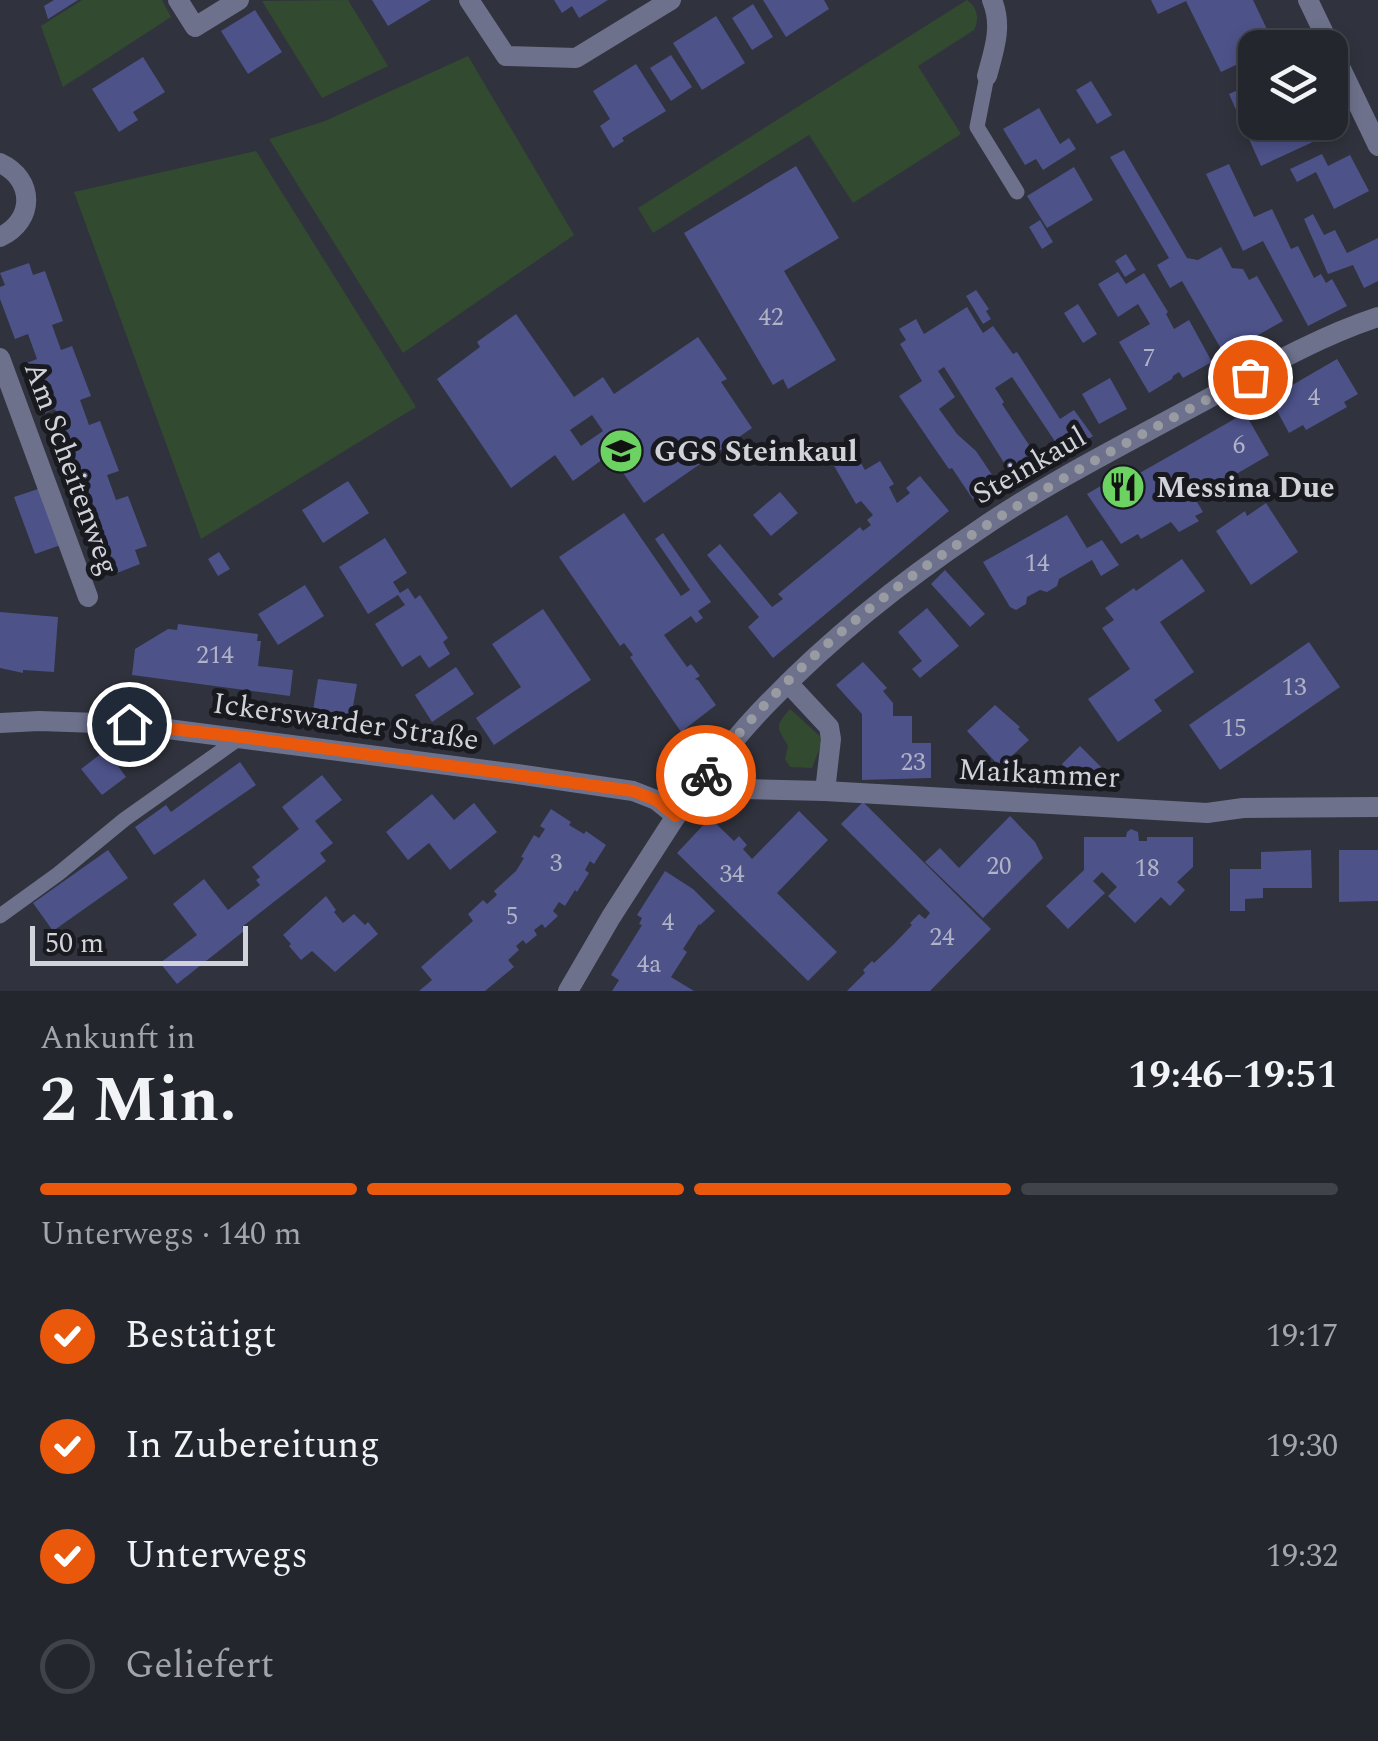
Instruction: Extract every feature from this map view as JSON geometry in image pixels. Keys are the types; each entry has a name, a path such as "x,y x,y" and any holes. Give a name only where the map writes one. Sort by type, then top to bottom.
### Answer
{"street":[{"path":"178,0 194,27 239,0"},
{"path":"470,0 506,56 576,58 671,0"},
{"path":"987,76 999,32 992,0"},
{"path":"1308,0 1378,146"},
{"path":"0,163 12,168 26,194 20,222 0,237"},
{"name":"Steinkaul","path":"568,991 676,816 728,746 829,643 978,529 1223,391 1310,346 1378,318"},
{"name":"Am Scheitenweg","path":"0,358 88,598"},
{"path":"788,683 829,728 832,739 825,791"},
{"name":"Ickerswarder Straße","path":"0,723 129,724 241,737 633,791 656,800 676,816"},
{"name":"Maikammer","path":"697,788 825,791 1208,812 1378,807"}],"lane":[{"path":"987,76 977,127 1017,192"},
{"path":"0,916 125,819 241,737"}],"green space":[{"path":"82,0 162,0 171,17 63,87 41,26"},
{"path":"348,0 388,66 322,98 262,1"},
{"path":"967,0 976,13 974,30 918,66 961,134 853,203 809,135 653,233 638,208"},
{"path":"468,56 574,235 403,353 269,139 325,121"},
{"path":"256,151 416,407 201,539 74,192"},
{"path":"790,709 823,739 812,768 790,767 785,759 788,746 779,727"}],"building":[{"path":"54,0 78,0 48,19 44,6"},
{"path":"372,0 431,0 388,26"},
{"path":"554,0 608,0 579,18 572,6 562,13"},
{"path":"763,0 824,0 829,9 786,37"},
{"path":"1151,0 1253,0 1267,30 1238,30 1238,64 1221,72 1186,1 1158,14"},
{"path":"753,4 773,37 752,50 732,18"},
{"path":"255,10 282,52 248,74 221,31"},
{"path":"716,16 745,63 702,90 673,43"},
{"path":"671,55 692,87 671,101 650,68"},
{"path":"143,57 165,92 133,112 138,120 119,132 92,89"},
{"path":"636,64 666,111 622,138 624,141 613,148 600,126 610,119 593,91"},
{"path":"1091,81 1112,115 1097,124 1076,90"},
{"path":"1238,90 1238,114 1229,94"},
{"path":"1039,108 1060,144 1069,138 1076,149 1043,170 1036,159 1025,165 1003,129"},
{"path":"1249,140 1315,140 1315,141 1261,166"},
{"path":"1124,150 1187,258 1198,260 1221,247 1232,268 1243,269 1249,280 1257,276 1283,321 1224,354 1182,281 1170,288 1157,265 1169,258 1110,157"},
{"path":"1322,154 1328,166 1350,155 1369,191 1334,209 1316,172 1297,182 1290,169"},
{"path":"1229,164 1254,217 1272,209 1291,249 1298,246 1314,278 1321,274 1326,283 1332,279 1347,306 1308,326 1263,241 1243,251 1206,174"},
{"path":"796,166 839,238 784,271 836,360 788,389 783,379 773,385 684,233"},
{"path":"1074,167 1093,200 1047,228 1027,196"},
{"path":"1313,214 1324,235 1335,230 1347,253 1378,238 1378,281 1364,288 1353,265 1328,274 1304,219"},
{"path":"1040,220 1053,242 1042,249 1029,227"},
{"path":"1126,254 1136,270 1125,277 1115,261"},
{"path":"29,263 33,275 45,271 63,321 52,325 61,350 72,346 91,396 80,400 89,425 100,421 119,471 107,475 116,500 128,496 147,546 135,550 140,564 112,575 107,561 98,564 79,513 92,509 83,484 70,489 52,439 64,434 55,409 43,414 24,364 37,359 28,334 15,339 0,299 0,287 5,285 0,273"},
{"path":"1118,272 1126,284 1144,273 1174,329 1189,320 1212,362 1183,378 1179,372 1149,393 1119,342 1150,324 1138,304 1118,317 1098,284"},
{"path":"976,290 989,309 986,311 991,319 983,324 966,296"},
{"path":"1078,304 1097,334 1083,343 1064,313"},
{"path":"967,307 983,333 993,326 1013,354 1017,352 1060,419 1074,410 1093,436 1064,455 1012,377 995,388 1043,466 1016,482 944,367 938,371 955,397 939,409 957,434 976,451 1003,491 978,507 899,396 922,381 900,344 906,340 899,329 916,319 924,334"},
{"path":"516,314 574,397 603,377 614,394 698,337 727,379 721,382 752,428 644,503 610,454 573,481 555,455 511,488 437,379 480,347 477,342","holes":["592,415 603,431 581,446 570,430"]},
{"path":"1337,359 1358,394 1344,402 1347,407 1306,430 1303,425 1289,433 1270,398"},
{"path":"1110,378 1127,409 1099,424 1082,394"},
{"path":"1245,413 1269,455 1207,491 1203,483 1190,490 1203,512 1195,516 1199,521 1179,532 1171,522 1141,539 1138,534 1121,544 1087,494 1133,467 1138,474"},
{"path":"855,453 865,470 880,461 894,484 889,487 897,503 910,493 906,488 920,476 949,511 773,658 748,627 759,617 707,555 720,544 772,607 783,599 778,594 860,527 863,531 871,525 867,520 873,515 861,501 856,504 833,464"},
{"path":"348,481 369,513 323,543 302,510"},
{"path":"41,488 61,545 35,554 14,497"},
{"path":"780,492 798,513 771,536 753,515"},
{"path":"1266,503 1298,552 1251,585 1216,531 1245,511 1247,516"},
{"path":"624,513 681,596 690,590 655,539 663,533 711,602 698,611 703,618 696,623 691,616 664,635 687,667 691,664 700,676 695,679 716,705 681,732 630,657 633,655 624,643 620,646 559,557"},
{"path":"1067,515 1087,548 1102,540 1119,565 1101,576 1092,560 1059,579 1057,586 1047,592 1040,590 1027,597 1026,604 1016,610 1010,607 983,562"},
{"path":"385,538 407,573 393,582 400,593 408,588 415,599 420,595 448,638 443,642 450,654 429,668 420,655 402,667 375,624 405,605 398,595 368,614 339,567"},
{"path":"219,552 230,569 218,576 208,559"},
{"path":"1182,559 1205,591 1160,622 1194,672 1154,700 1162,711 1118,742 1088,699 1130,669 1102,628 1114,620 1105,608"},
{"path":"945,570 985,614 970,627 931,584"},
{"path":"305,585 324,616 278,645 258,614"},
{"path":"927,608 959,646 920,678 912,669 922,661 898,632"},
{"path":"543,609 591,680 494,745 476,718 521,687 492,644"},
{"path":"0,612 58,617 54,672 23,673 0,668"},
{"path":"178,624 258,634 258,666 293,670 290,696 132,675 135,649 168,629 177,630"},
{"path":"1309,642 1340,687 1220,770 1189,725"},
{"path":"863,662 887,688 883,691 893,703 893,716 912,716 912,743 931,743 931,778 862,780 862,714 836,685"},
{"path":"456,667 474,694 432,722 415,695"},
{"path":"318,679 357,684 353,706 360,707 357,729 311,723"},
{"path":"995,705 1029,740 1000,767 967,731"},
{"path":"1080,746 1102,768 1084,786 1062,764"},
{"path":"106,750 126,777 102,795 81,769"},
{"path":"240,762 256,785 154,855 135,827 166,805 171,812"},
{"path":"322,775 342,800 315,821 333,843 320,853 326,861 177,984 160,963 197,935 173,904 204,879 228,910 260,885 256,880 260,877 252,867 299,829 282,807"},
{"path":"432,794 454,820 474,803 497,832 450,870 429,843 408,860 386,832"},
{"path":"863,802 991,929 930,991 847,991 919,914 925,919 930,913 841,824"},
{"path":"551,809 571,822 569,825 606,845 594,864 590,861 585,870 589,873 577,892 565,906 559,902 553,911 558,916 545,928 542,924 534,930 537,935 516,946 519,950 508,960 514,967 485,991 419,991 432,980 421,967 473,921 468,914 483,900 487,904 497,895 494,891 516,871 534,835 539,838 545,829 540,826"},
{"path":"799,811 828,840 777,893 837,952 808,981 677,853 710,818 734,841 739,836 752,859"},
{"path":"1010,816 1035,842 1043,858 983,918 925,862 940,848 959,868"},
{"path":"1131,829 1138,832 1139,841 1147,841 1147,837 1193,837 1193,867 1177,882 1185,890 1170,906 1161,897 1135,923 1108,896 1117,887 1102,872 1093,881 1105,893 1068,929 1046,906 1084,870 1084,837 1126,837"},
{"path":"108,850 128,878 53,931 33,903"},
{"path":"1311,850 1312,888 1263,888 1263,898 1245,899 1245,911 1230,911 1230,869 1261,869 1261,852"},
{"path":"1339,850 1378,850 1378,901 1339,902"},
{"path":"665,871 693,889 715,911 699,924 671,977 694,991 612,991 619,980 611,975 642,925 642,918 637,915"},
{"path":"326,896 343,923 354,914 378,934 335,972 312,951 301,960 283,935"}],"way so far":[{"path":"706,775 771,699 829,643 900,586 978,529 1098,458 1250,377"}],"place":[{"name":"GGS Steinkaul","path":"621,451"},
{"name":"Messina Due","path":"1123,487"}],"route":[{"path":"129,724 633,791 656,800 676,816 706,775"}]}
